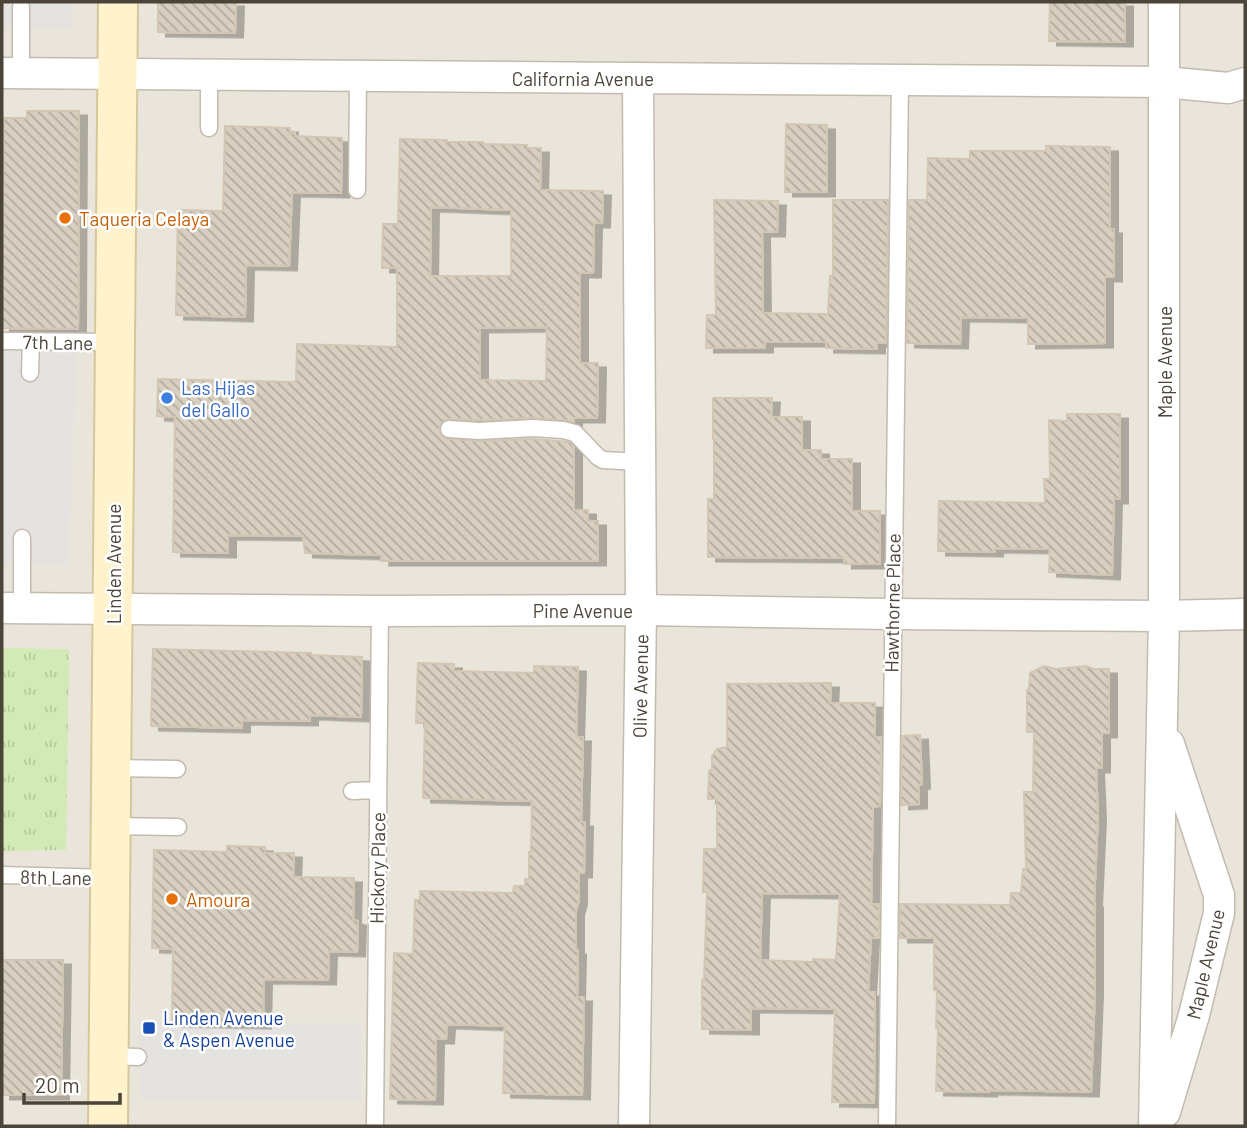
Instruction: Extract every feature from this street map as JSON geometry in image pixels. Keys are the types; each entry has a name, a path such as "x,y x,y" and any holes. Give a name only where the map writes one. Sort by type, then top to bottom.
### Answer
{"street":[{"name":"Linden Avenue","path":"108,1126 123,1056 110,878 118,2"},
{"name":"Maple Avenue","path":"1154,1126 1164,616 1164,2"},
{"name":"California Avenue","path":"12,73 1164,82 1228,88 1245,83"},
{"name":"Olive Avenue","path":"634,1126 641,610 638,78"},
{"name":"Pine Avenue","path":"12,608 641,610 1164,616 1245,614"},
{"name":"Maple Avenue","path":"1160,1126 1194,1015 1220,904 1162,722"}],"lane":[{"path":"12,73 21,7"},
{"path":"209,75 209,128"},
{"path":"357,190 358,76"},
{"name":"Hawthorne Place","path":"887,1126 900,81"},
{"name":"7th Lane","path":"2,341 115,342"},
{"path":"30,373 31,341"},
{"path":"449,429 563,430 575,433 603,460 640,462"},
{"path":"12,608 22,538"},
{"name":"Hickory Place","path":"375,1126 368,1058 378,790 380,611"},
{"path":"111,768 177,769"},
{"path":"352,790 378,790"},
{"path":"110,826 178,827"},
{"name":"8th Lane","path":"2,876 110,878"}],"shaded area":[{"path":"2,2 1245,2 1245,1126 2,1126"},
{"path":"2,2 71,2 71,29 2,29"},
{"path":"78,329 68,565 2,564 2,335"},
{"path":"139,1022 361,1023 361,1099 140,1099"}],"green space":[{"path":"2,648 69,649 66,850 2,851"}],"building":[{"path":"158,2 236,2 235,33 158,32"},
{"path":"1050,2 1125,2 1125,42 1049,41"},
{"path":"27,111 79,111 78,329 2,328 4,118 27,118"},
{"path":"786,124 827,125 827,192 785,192"},
{"path":"225,126 290,128 290,134 295,133 295,136 342,138 341,193 292,192 289,266 246,265 245,317 176,315 178,210 223,211"},
{"path":"400,139 483,142 541,148 540,190 603,191 602,223 594,223 593,273 580,273 580,363 598,363 597,418 574,418 574,422 534,418 449,419 441,423 439,429 443,437 448,439 570,442 574,447 574,510 588,510 588,521 598,521 598,561 381,561 382,555 305,553 303,536 228,535 228,553 173,552 175,417 157,416 158,379 296,382 297,344 397,347 397,268 382,268 383,224 398,224","holes":["431,207 511,210 511,276 430,276","547,327 546,381 480,380 480,328"]},
{"path":"1046,146 1110,147 1110,229 1114,229 1114,277 1105,277 1105,343 1028,344 1028,318 961,317 960,344 907,343 909,200 927,200 928,158 970,159 970,151 1046,151"},
{"path":"714,200 778,201 777,232 762,232 763,313 828,314 830,276 833,276 833,200 888,200 886,343 877,342 877,349 826,348 826,342 765,342 765,348 706,348 707,315 716,315"},
{"path":"713,398 772,398 771,417 802,417 802,450 821,450 821,459 852,459 852,511 880,511 880,564 844,564 844,558 708,557 708,499 714,499"},
{"path":"1067,414 1120,414 1120,499 1114,499 1112,575 1049,572 1050,549 938,551 939,501 1045,503 1044,479 1050,479 1049,420 1067,421"},
{"path":"153,649 362,657 361,717 310,715 310,721 242,720 242,728 151,726"},
{"path":"418,663 454,664 454,671 534,673 534,666 578,667 576,737 583,737 581,822 585,822 584,873 579,873 579,900 576,911 577,997 584,997 582,1095 503,1093 505,1026 447,1024 446,1039 436,1039 435,1100 390,1099 394,953 413,954 415,900 420,900 420,891 513,893 514,886 525,886 525,879 529,879 531,852 532,801 423,798 425,723 416,723"},
{"path":"1044,666 1056,669 1086,666 1109,669 1109,733 1102,733 1102,768 1096,768 1098,815 1091,1092 936,1091 938,1028 937,990 934,990 934,938 900,938 900,904 1010,905 1011,893 1021,893 1023,869 1026,869 1024,792 1033,792 1034,732 1027,732 1027,690 1030,673"},
{"path":"831,683 830,703 875,703 875,737 881,737 880,806 873,807 871,904 879,904 879,938 871,938 868,992 875,992 874,1103 832,1102 835,1009 751,1008 751,1030 702,1029 707,892 703,892 704,849 717,849 717,799 708,799 709,771 712,769 712,756 717,749 727,747 727,684","holes":["762,893 840,894 836,960 760,960"]},
{"path":"920,735 922,784 919,785 919,804 901,805 902,736"},
{"path":"227,846 265,847 265,853 294,853 293,877 354,878 353,920 358,921 357,952 329,951 328,980 264,979 263,1024 172,1022 173,949 152,948 154,850 227,852"},
{"path":"2,960 63,960 61,1095 2,1095"}],"place":[{"name":"Taqueria Celaya","path":"65,218"},
{"name":"Las Hijas del Gallo","path":"167,398"},
{"name":"Amoura","path":"172,899"},
{"name":"Linden Avenue & Aspen Avenue","path":"149,1028"}]}
